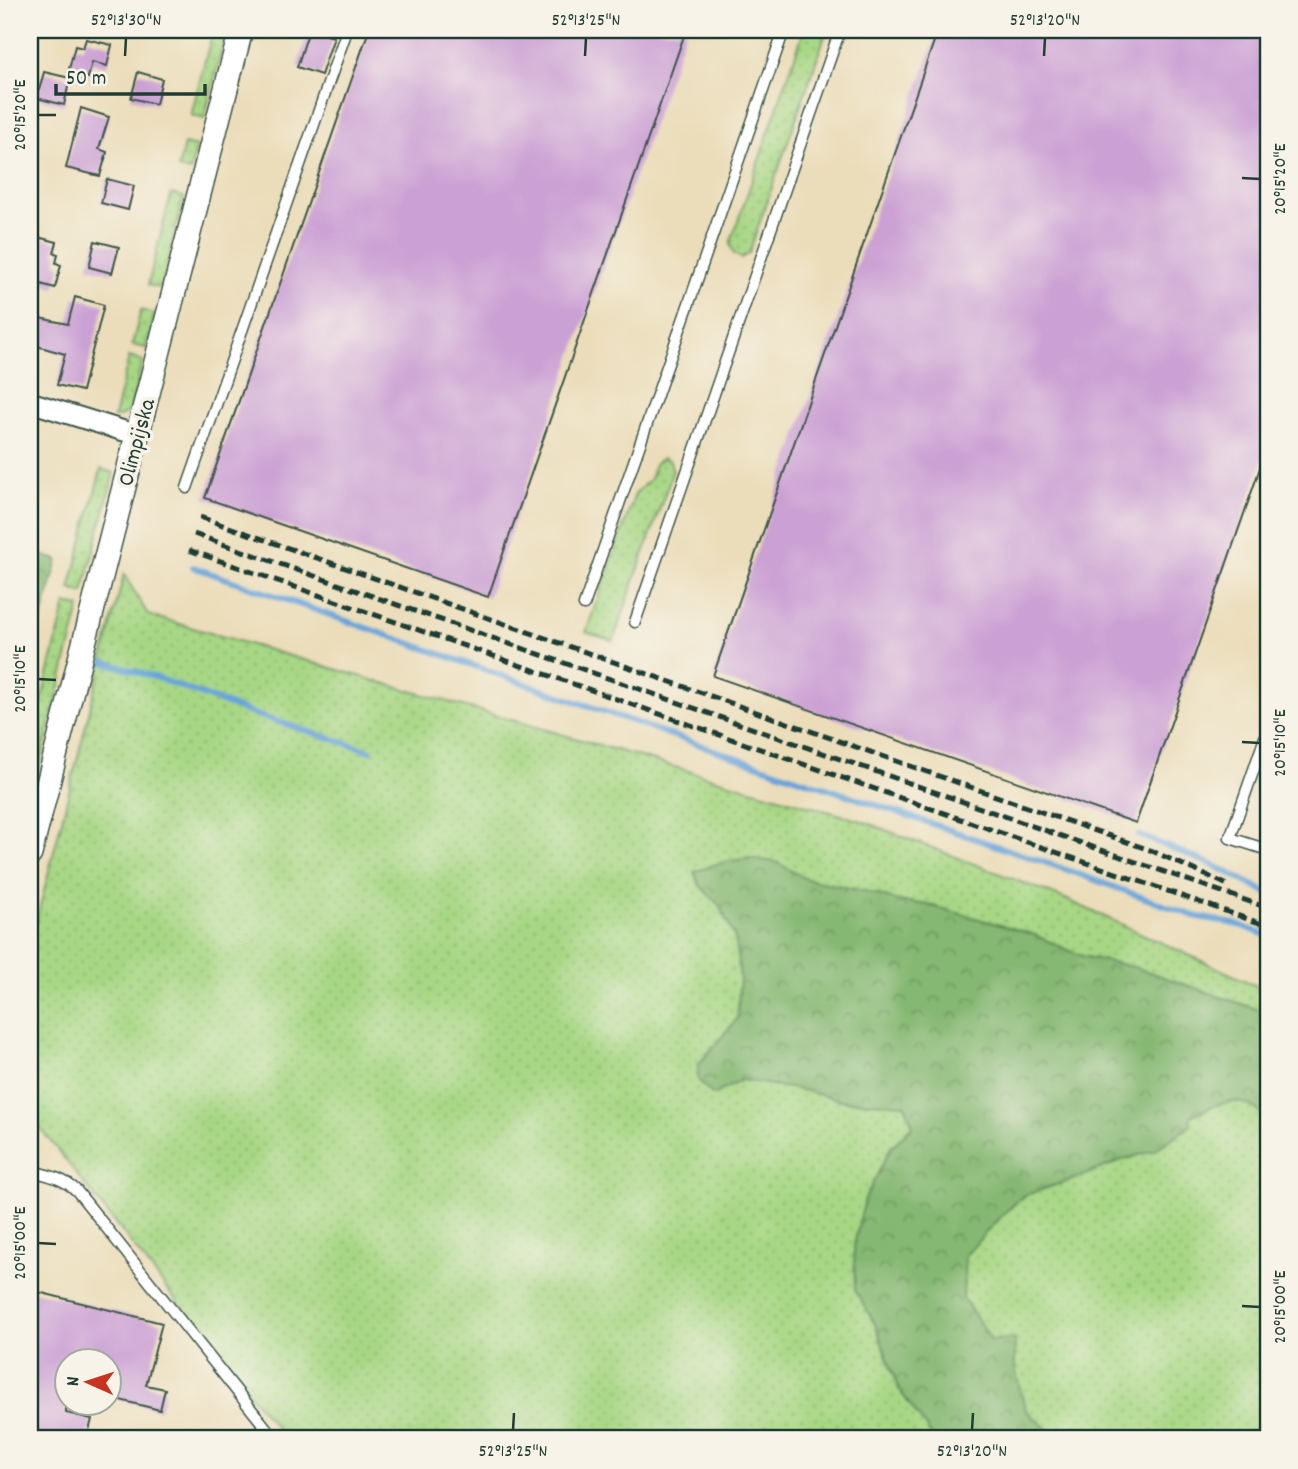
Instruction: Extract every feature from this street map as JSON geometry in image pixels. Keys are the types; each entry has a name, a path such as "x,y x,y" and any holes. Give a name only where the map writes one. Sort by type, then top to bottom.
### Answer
{"street":[{"name":"Olimpijska","path":"30,854 241,30"},
{"path":"30,402 137,435"}],"lane":[{"path":"187,488 347,30"},
{"path":"583,605 784,30"},
{"path":"635,622 840,30"},
{"path":"1268,729 1230,838 1268,850"},
{"path":"1259,755 1268,771"},
{"path":"30,1171 68,1182 77,1191 275,1439"}],"green space":[{"path":"213,30 227,30 204,119 191,115"},
{"path":"804,30 827,30 749,253 741,258 734,254 730,244"},
{"path":"184,144 197,147 190,171 178,169"},
{"path":"171,194 184,197 161,288 148,285"},
{"path":"141,310 155,314 146,348 132,345"},
{"path":"129,357 143,361 130,410 120,417 114,417"},
{"path":"663,458 670,461 673,471 613,641 586,632 635,494 650,479 655,464"},
{"path":"101,469 114,473 83,593 70,589"},
{"path":"30,552 58,560 37,636 30,631"},
{"path":"124,574 148,615 862,821 1063,898 1268,991 1268,1439 285,1439 30,1115 30,946"},
{"path":"66,604 80,607 30,804 30,746"},
{"path":"749,858 776,862 806,879 898,901 929,905 1032,934 1082,956 1134,967 1268,1013 1268,1121 1250,1106 1241,1103 1222,1104 1202,1111 1191,1116 1190,1126 1155,1150 1023,1196 965,1256 963,1298 991,1340 1015,1339 1015,1370 1026,1410 1058,1439 934,1439 898,1388 876,1326 855,1290 854,1245 865,1199 891,1147 913,1126 905,1104 845,1101 742,1080 713,1095 698,1080 698,1065 737,1019 740,978 735,938 720,906 700,886 694,872 720,863"}],"building":[{"path":"309,30 334,37 321,75 297,67"},
{"path":"369,30 686,30 488,597 205,498"},
{"path":"938,30 1268,30 1268,445 1136,823 713,676"},
{"path":"86,39 112,45 107,66 92,62 88,78 68,73 75,46 83,48"},
{"path":"44,72 70,78 64,105 37,98"},
{"path":"138,72 162,79 156,104 131,98"},
{"path":"81,108 109,117 99,149 107,152 100,176 66,168"},
{"path":"107,179 134,186 128,210 101,203"},
{"path":"30,235 57,242 54,253 58,254 56,263 61,265 55,288 37,283 38,279 30,277"},
{"path":"95,241 119,247 112,273 89,267"},
{"path":"75,297 104,305 82,391 57,385 65,354 30,344 30,316 68,324"},
{"path":"30,1290 162,1323 146,1385 165,1389 160,1410 122,1400 122,1346 52,1346 52,1416 92,1419 87,1439 30,1439"}],"waterway":[{"path":"193,567 1194,916 1239,925 1268,936"},
{"path":"30,639 34,641"},
{"path":"104,662 155,677 253,714 371,751"},
{"path":"1139,835 1213,865 1268,893"}],"railway":[{"path":"200,517 1150,850 1230,886"},
{"path":"194,534 1268,908"},
{"path":"189,550 1268,926"}]}
